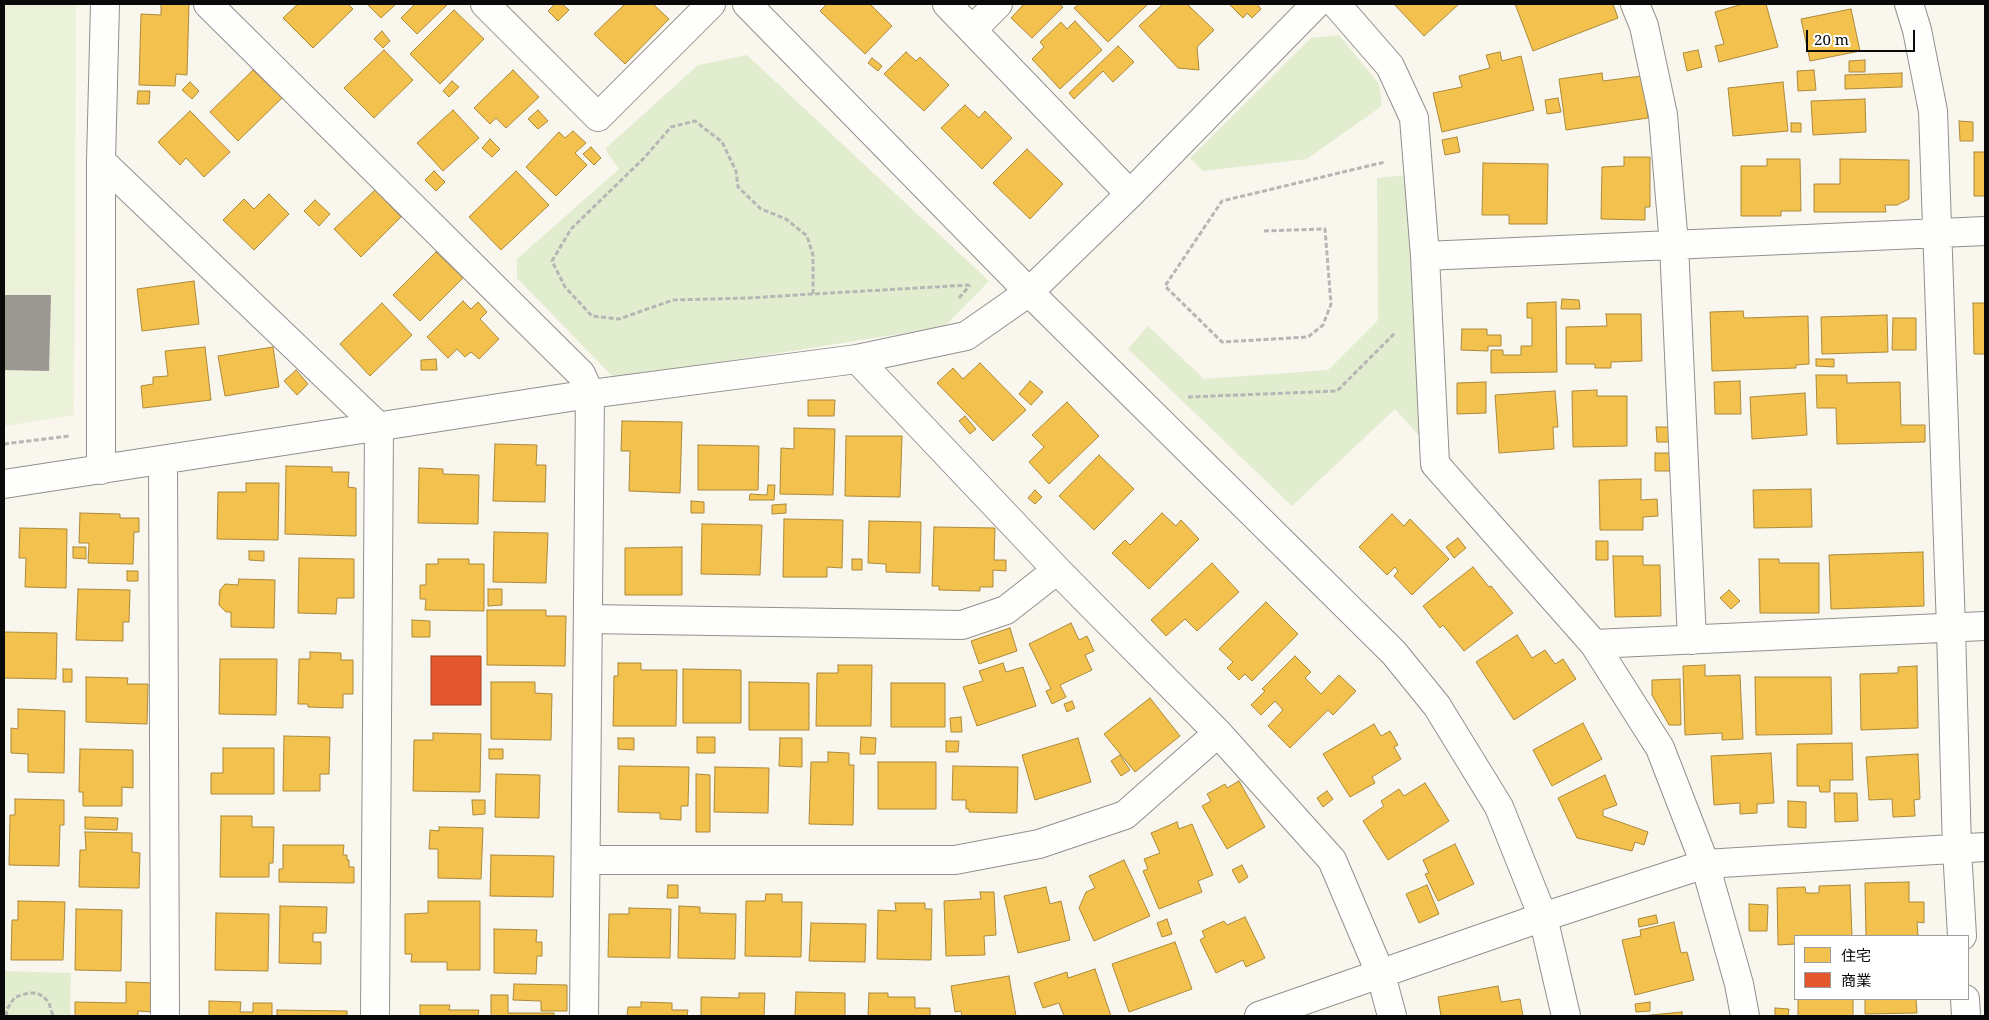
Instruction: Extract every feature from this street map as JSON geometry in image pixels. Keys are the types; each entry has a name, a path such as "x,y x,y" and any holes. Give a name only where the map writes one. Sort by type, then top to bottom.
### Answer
{"street":[{"path":"101,470 101,160 105,4"},
{"path":"208,4 581,374 590,394 584,1016"},
{"path":"485,4 598,117 711,4"},
{"path":"747,4 1029,292 1400,661 1437,706 1499,807 1543,916 1566,1016"},
{"path":"947,4 1130,194"},
{"path":"972,30 998,4"},
{"path":"4,484 590,394 857,359 966,336 1029,292 1130,194 1316,4"},
{"path":"1336,4 1390,66 1414,118 1424,256 1435,464 1594,644 1660,748 1706,864 1739,984 1745,1016"},
{"path":"1635,4 1644,26 1663,115 1674,245 1692,640"},
{"path":"1908,4 1917,30 1933,111 1952,628 1957,848 1962,935"},
{"path":"101,160 378,427 375,1016"},
{"path":"1424,256 1985,231"},
{"path":"857,359 1057,570 1218,733 1332,860 1381,975 1392,1016"},
{"path":"163,461 165,1016"},
{"path":"588,619 962,625 1006,610 1057,570"},
{"path":"1594,644 1985,626"},
{"path":"586,860 955,860 1039,844 1125,815 1218,733"},
{"path":"1259,1016 1381,975 1543,916 1706,864 1985,847"},
{"path":"1966,1000 1966,1016"}],"path":[{"path":"813,294 813,255 807,236 786,219 761,209 738,187 736,171 722,142 695,120 671,127 644,158 571,229 552,261 565,287 592,316 619,319 673,300 813,294 970,285"},
{"path":"1264,231 1325,229 1331,304 1323,325 1308,337 1222,342 1165,286 1222,201 1417,155"},
{"path":"1188,397 1337,391 1398,330"},
{"path":"6,1015 7,1009 15,997 21,994 37,993 49,1003 53,1016"}],"green space":[{"path":"4,4 76,4 74,415 4,426"},
{"path":"1339,35 1379,84 1382,106 1307,159 1203,171 1190,158 1311,38"},
{"path":"747,55 989,281 944,327 615,379 517,278 517,259 619,169 605,149 698,65"},
{"path":"1406,175 1423,440 1395,409 1292,506 1128,349 1148,326 1204,379 1328,370 1378,320 1377,178"},
{"path":"4,971 71,973 70,1016 4,1016"}],"building: 住宅":[{"path":"161,4 189,4 187,75 176,74 175,86 139,85 141,14 161,15"},
{"path":"298,4 348,4 353,9 313,48 283,18"},
{"path":"367,4 396,4 381,18"},
{"path":"415,4 447,5 417,34 401,18"},
{"path":"555,4 562,4 569,10 558,21 548,11"},
{"path":"625,4 653,4 669,19 625,64 594,34"},
{"path":"827,4 870,4 892,26 865,54 820,11"},
{"path":"1024,4 1059,4 1063,7 1032,38 1011,18"},
{"path":"1079,4 1148,4 1108,42 1074,8"},
{"path":"1163,4 1187,4 1214,30 1197,47 1199,70 1178,68 1139,26"},
{"path":"1229,4 1257,4 1261,9 1252,18 1247,13 1243,18"},
{"path":"1394,4 1459,4 1424,36"},
{"path":"1515,4 1613,4 1618,18 1533,51"},
{"path":"1743,4 1766,4 1778,47 1719,62 1715,46 1724,44 1715,12"},
{"path":"1851,9 1860,51 1810,61 1801,19"},
{"path":"454,10 484,39 440,84 410,54"},
{"path":"1075,21 1102,50 1060,89 1032,59 1044,47 1040,42 1061,22 1067,29"},
{"path":"382,31 390,41 383,48 374,39"},
{"path":"1118,46 1134,62 1113,82 1103,71 1074,99 1069,93"},
{"path":"384,50 413,80 374,118 344,88"},
{"path":"1698,50 1702,67 1687,71 1683,53"},
{"path":"906,52 916,61 920,57 949,85 924,111 884,74"},
{"path":"1500,52 1502,61 1521,56 1534,110 1442,132 1433,93 1462,87 1459,76 1490,68 1486,55"},
{"path":"872,58 882,66 878,71 868,63"},
{"path":"1865,60 1865,72 1849,72 1849,61"},
{"path":"253,70 282,98 238,141 210,112"},
{"path":"513,70 539,97 506,128 496,118 490,124 474,108"},
{"path":"1814,70 1816,90 1798,91 1797,71"},
{"path":"1602,73 1603,81 1642,76 1648,118 1566,130 1559,79"},
{"path":"1902,73 1902,87 1845,89 1845,75"},
{"path":"452,81 459,87 449,97 443,91"},
{"path":"190,82 199,91 192,99 182,90"},
{"path":"1783,82 1788,131 1733,136 1728,88"},
{"path":"138,91 150,91 149,104 137,104"},
{"path":"1558,98 1561,112 1547,114 1545,100"},
{"path":"1865,99 1866,132 1813,135 1811,101"},
{"path":"965,105 979,118 985,111 1012,138 982,169 941,128"},
{"path":"453,110 479,138 443,171 417,143"},
{"path":"538,110 548,121 538,129 528,119"},
{"path":"190,111 230,152 204,177 186,158 180,165 158,142"},
{"path":"1959,121 1973,122 1973,141 1960,141"},
{"path":"1791,123 1801,123 1801,132 1791,132"},
{"path":"573,131 586,143 575,153 587,165 556,196 526,167 559,132 565,138"},
{"path":"1457,137 1460,152 1445,155 1442,140"},
{"path":"490,139 500,149 492,157 482,148"},
{"path":"591,147 601,158 594,165 583,154"},
{"path":"1027,149 1063,184 1030,219 993,183"},
{"path":"1974,152 1985,152 1985,196 1974,196"},
{"path":"1624,157 1650,157 1650,207 1645,207 1645,220 1601,219 1602,167 1624,166"},
{"path":"1767,159 1800,159 1801,211 1781,211 1781,216 1741,216 1741,166 1767,166"},
{"path":"1840,159 1909,160 1909,199 1897,205 1885,205 1886,212 1814,212 1814,184 1840,184"},
{"path":"1483,163 1548,164 1547,224 1509,224 1509,215 1482,215"},
{"path":"434,171 445,182 436,191 425,180"},
{"path":"516,171 549,205 501,250 469,217"},
{"path":"375,190 401,217 361,257 334,229"},
{"path":"269,194 289,214 254,250 223,220 244,199 254,209"},
{"path":"315,200 330,214 319,226 304,211"},
{"path":"436,252 463,278 420,321 393,295"},
{"path":"194,281 199,324 142,331 137,289"},
{"path":"1562,299 1579,300 1580,309 1561,309"},
{"path":"463,301 471,309 478,302 487,312 480,319 499,339 479,359 471,352 465,357 457,349 448,358 427,337"},
{"path":"1556,302 1557,372 1491,373 1491,350 1503,350 1503,355 1521,355 1521,346 1532,346 1532,318 1527,318 1527,303"},
{"path":"382,303 412,335 370,376 340,344"},
{"path":"1973,303 1985,303 1985,354 1974,354"},
{"path":"1743,311 1744,318 1808,316 1809,364 1796,365 1796,368 1712,371 1710,312"},
{"path":"1606,314 1641,314 1642,361 1611,362 1611,368 1595,368 1595,364 1566,364 1566,327 1607,326"},
{"path":"1887,315 1888,352 1822,354 1821,317"},
{"path":"1893,318 1916,318 1916,350 1892,350"},
{"path":"1462,329 1487,329 1487,335 1501,335 1501,346 1488,346 1488,351 1461,350"},
{"path":"205,347 211,400 143,408 141,386 153,384 153,377 168,376 165,351"},
{"path":"273,347 279,387 225,396 218,356"},
{"path":"436,359 437,370 421,370 421,360"},
{"path":"1816,359 1834,359 1834,367 1816,366"},
{"path":"980,363 1026,410 993,441 937,383 953,368 963,379"},
{"path":"296,370 308,384 297,395 284,381"},
{"path":"1816,375 1847,375 1847,383 1900,382 1901,425 1925,425 1925,442 1837,444 1836,408 1817,408"},
{"path":"1030,381 1043,392 1031,405 1019,394"},
{"path":"1740,381 1741,414 1715,414 1714,382"},
{"path":"1486,382 1486,413 1457,414 1457,383"},
{"path":"1597,390 1597,396 1627,396 1627,446 1573,447 1572,391"},
{"path":"1555,391 1558,427 1553,427 1554,449 1499,453 1495,395"},
{"path":"1805,393 1807,435 1752,439 1750,397"},
{"path":"808,400 835,400 834,416 808,416"},
{"path":"1067,402 1099,436 1049,484 1029,462 1044,447 1032,435"},
{"path":"965,416 976,429 970,434 959,421"},
{"path":"622,421 682,422 680,493 629,491 630,451 621,451"},
{"path":"1656,427 1669,427 1669,442 1657,442"},
{"path":"794,428 835,429 833,495 780,494 781,448 794,449"},
{"path":"846,436 902,436 900,497 845,496"},
{"path":"495,444 537,445 536,465 546,465 545,502 493,501"},
{"path":"698,445 759,446 758,490 698,490"},
{"path":"1655,453 1672,453 1672,471 1655,471"},
{"path":"1099,455 1134,489 1094,530 1059,496"},
{"path":"286,466 332,467 332,472 349,472 348,487 356,488 356,536 285,534"},
{"path":"419,468 443,469 443,474 479,475 478,524 418,523"},
{"path":"1641,479 1641,500 1657,499 1658,516 1643,517 1643,530 1600,530 1599,480"},
{"path":"246,483 279,483 278,540 217,539 218,492 246,492"},
{"path":"768,485 775,485 774,500 749,500 750,494 767,495"},
{"path":"1811,489 1812,527 1754,528 1753,490"},
{"path":"1035,490 1042,497 1035,504 1028,498"},
{"path":"691,501 704,502 704,513 691,513"},
{"path":"786,504 786,513 772,514 772,505"},
{"path":"80,513 120,514 120,518 139,518 139,532 134,532 133,564 88,563 89,543 79,543"},
{"path":"1162,513 1176,526 1181,520 1199,539 1149,589 1112,553 1125,540 1130,545"},
{"path":"1392,514 1404,526 1410,519 1449,559 1412,595 1394,576 1398,571 1395,567 1387,575 1359,547"},
{"path":"784,519 843,520 842,568 827,567 827,577 783,577"},
{"path":"869,521 921,522 920,573 886,572 886,564 868,563"},
{"path":"702,524 762,525 760,575 701,574"},
{"path":"934,527 995,528 994,560 1006,560 1006,571 993,570 993,587 980,587 980,591 939,590 939,586 932,586"},
{"path":"20,528 67,529 66,588 25,587 26,558 19,558"},
{"path":"494,532 548,533 546,583 493,582"},
{"path":"1458,538 1466,548 1454,558 1446,547"},
{"path":"1596,541 1608,541 1608,560 1596,560"},
{"path":"73,547 86,547 86,559 73,558"},
{"path":"682,547 682,595 625,595 625,548"},
{"path":"249,551 264,551 264,561 249,560"},
{"path":"1923,552 1924,606 1831,609 1829,555"},
{"path":"1613,556 1643,556 1643,565 1660,565 1661,616 1615,617"},
{"path":"299,558 354,559 354,598 337,598 336,614 298,613"},
{"path":"438,559 469,559 469,564 484,564 484,611 425,610 426,599 420,599 420,585 426,585 426,564 438,564"},
{"path":"852,559 862,559 862,570 852,570"},
{"path":"1759,559 1779,559 1779,563 1819,563 1819,613 1760,613"},
{"path":"1212,563 1239,592 1197,631 1185,619 1166,636 1151,620"},
{"path":"1473,567 1513,613 1464,651 1443,625 1440,628 1423,606"},
{"path":"127,571 138,571 138,581 127,581"},
{"path":"239,579 275,580 274,628 231,627 231,612 226,612 219,605 220,590 225,584 238,585"},
{"path":"78,589 130,590 129,622 123,622 123,641 76,640"},
{"path":"488,589 502,589 502,605 488,606"},
{"path":"1729,590 1740,601 1731,609 1720,598"},
{"path":"1266,602 1298,634 1252,681 1245,674 1239,680 1227,668 1233,662 1219,649"},
{"path":"487,610 546,610 546,616 566,616 565,666 487,665"},
{"path":"412,620 430,621 430,637 412,637"},
{"path":"1071,623 1079,640 1087,636 1094,651 1085,655 1092,670 1060,685 1066,697 1052,704 1046,691 1051,689 1029,644"},
{"path":"1010,628 1017,651 979,664 971,641"},
{"path":"4,632 57,633 56,679 4,678"},
{"path":"1517,635 1532,658 1545,650 1555,664 1563,659 1576,679 1514,720 1476,662"},
{"path":"310,652 341,653 341,660 353,660 353,694 343,694 343,708 308,707 308,704 298,704 299,659 310,659"},
{"path":"1295,656 1311,672 1305,678 1321,694 1339,675 1356,691 1333,715 1328,710 1290,748 1268,726 1283,710 1275,701 1261,715 1251,705 1265,691 1262,689"},
{"path":"220,659 277,659 276,715 219,714"},
{"path":"618,663 641,663 641,670 677,670 676,726 613,726 614,676 618,676"},
{"path":"1003,663 1006,672 1023,667 1036,706 977,726 963,687 983,681 979,671"},
{"path":"838,665 872,665 871,726 816,726 817,673 838,673"},
{"path":"1705,665 1705,676 1740,675 1743,739 1722,740 1722,733 1685,735 1683,666"},
{"path":"1917,666 1918,728 1861,730 1860,674 1898,673 1898,667"},
{"path":"63,669 72,669 72,682 63,682"},
{"path":"683,669 741,670 741,723 683,723"},
{"path":"86,677 128,678 127,684 148,684 147,724 86,722"},
{"path":"1755,677 1831,677 1832,734 1756,735"},
{"path":"1680,679 1681,725 1669,725 1652,695 1652,680"},
{"path":"491,682 535,682 535,693 552,694 551,740 491,739"},
{"path":"749,682 809,683 809,730 749,730"},
{"path":"891,683 945,683 945,727 891,727"},
{"path":"1150,698 1180,736 1135,772 1104,734"},
{"path":"1072,701 1075,708 1067,712 1064,704"},
{"path":"18,709 65,711 64,773 28,772 28,754 11,753 11,728 18,729"},
{"path":"961,717 962,732 951,732 950,718"},
{"path":"1583,723 1602,759 1552,786 1533,750"},
{"path":"1374,724 1381,736 1390,731 1398,745 1394,747 1401,759 1372,777 1375,783 1350,797 1323,754"},
{"path":"433,733 481,734 480,792 413,791 414,740 433,740"},
{"path":"284,736 330,737 329,774 320,774 320,791 283,791"},
{"path":"697,737 715,737 715,753 697,753"},
{"path":"861,737 876,738 875,754 860,754"},
{"path":"618,738 634,738 634,750 618,749"},
{"path":"780,738 802,738 802,767 779,766"},
{"path":"1078,738 1091,782 1035,800 1022,755"},
{"path":"946,741 959,741 958,752 946,752"},
{"path":"1852,743 1853,780 1830,780 1830,792 1820,792 1819,786 1797,786 1797,744"},
{"path":"223,748 274,748 274,794 211,794 211,773 223,773"},
{"path":"80,749 133,750 133,788 122,787 122,806 83,806 83,792 79,792"},
{"path":"489,749 503,749 503,759 489,759"},
{"path":"828,752 849,753 849,765 854,765 853,825 809,824 811,762 828,762"},
{"path":"1771,753 1774,803 1757,804 1757,813 1740,814 1740,803 1714,805 1711,756"},
{"path":"1918,754 1920,799 1914,800 1915,816 1893,817 1892,799 1869,800 1866,757"},
{"path":"1120,755 1130,770 1121,776 1111,761"},
{"path":"878,762 936,762 936,809 878,809"},
{"path":"619,766 689,767 688,806 681,806 681,820 660,819 660,813 618,812"},
{"path":"953,766 1018,767 1017,813 969,812 969,809 966,809 966,800 952,800"},
{"path":"715,767 769,768 768,813 714,812"},
{"path":"496,774 540,775 539,818 495,817"},
{"path":"696,774 710,775 710,832 696,832"},
{"path":"1605,775 1617,805 1603,810 1603,816 1648,832 1644,845 1635,842 1632,851 1577,838 1558,798"},
{"path":"1239,781 1265,827 1227,849 1202,806 1211,801 1207,794 1225,784 1227,788"},
{"path":"1425,783 1449,821 1388,860 1363,821 1384,806 1381,801 1399,789 1404,796"},
{"path":"1327,791 1333,799 1323,807 1317,798"},
{"path":"1834,793 1857,793 1858,821 1835,822"},
{"path":"15,799 64,800 64,825 60,825 59,866 9,865 10,815 15,815"},
{"path":"472,800 485,800 485,814 473,815"},
{"path":"1788,801 1806,802 1806,828 1788,827"},
{"path":"221,816 252,816 252,827 274,827 273,863 269,863 269,877 220,877"},
{"path":"85,817 118,818 117,830 85,829"},
{"path":"1177,822 1179,829 1192,824 1213,875 1198,881 1202,892 1159,909 1143,871 1148,869 1144,859 1160,853 1151,833"},
{"path":"439,827 483,828 481,879 438,878 438,849 429,849 430,830 439,831"},
{"path":"85,832 132,833 132,852 140,853 139,888 79,887 80,850 86,850"},
{"path":"1455,844 1474,884 1438,901 1425,874 1429,873 1423,860"},
{"path":"283,845 344,845 343,855 347,855 349,867 354,867 354,883 279,882 279,869 283,869"},
{"path":"491,855 554,856 553,897 490,896"},
{"path":"1124,860 1150,916 1094,941 1079,908 1086,892 1095,888 1089,876"},
{"path":"1242,865 1248,877 1239,883 1232,870"},
{"path":"1909,882 1909,902 1924,902 1924,923 1917,922 1918,935 1866,935 1865,883"},
{"path":"668,885 678,885 678,898 667,898"},
{"path":"1427,885 1439,914 1419,923 1406,894"},
{"path":"1850,885 1852,935 1794,935 1794,944 1778,945 1777,888 1805,887 1806,893 1819,893 1819,886"},
{"path":"1046,887 1050,904 1061,901 1070,940 1018,953 1004,896"},
{"path":"980,892 994,892 996,935 984,936 985,955 946,956 944,901 981,899"},
{"path":"766,894 782,894 782,902 802,902 801,957 745,956 746,901 765,901"},
{"path":"18,901 65,902 63,960 11,960 12,920 18,920"},
{"path":"428,901 480,901 480,970 447,970 447,962 411,962 412,954 405,954 405,914 428,913"},
{"path":"895,903 925,903 925,909 932,909 931,960 877,959 878,910 896,911"},
{"path":"1749,904 1768,905 1767,931 1749,931"},
{"path":"280,906 327,907 326,933 313,933 313,942 321,942 321,964 279,963"},
{"path":"679,906 700,907 700,913 736,914 735,959 678,958"},
{"path":"629,908 671,909 670,958 608,957 609,914 629,914"},
{"path":"76,909 122,910 121,971 75,970"},
{"path":"216,913 269,914 268,971 215,970"},
{"path":"1656,915 1658,923 1639,927 1638,919"},
{"path":"1245,917 1265,958 1246,967 1243,960 1216,973 1200,940 1205,937 1202,931 1224,921 1227,925"},
{"path":"1167,919 1172,934 1162,937 1157,923"},
{"path":"1674,922 1681,953 1687,952 1694,980 1635,995 1622,940 1641,936 1640,930"},
{"path":"811,923 866,924 865,962 809,961"},
{"path":"494,929 537,930 536,942 542,942 542,956 537,956 536,974 494,973"},
{"path":"1175,942 1192,989 1129,1012 1112,964"},
{"path":"1095,969 1111,1016 1064,1016 1059,1003 1043,1008 1034,983 1067,972 1068,978"},
{"path":"1009,976 1016,1016 962,1016 961,1011 955,1012 951,986"},
{"path":"126,982 156,983 155,1012 138,1011 138,1016 75,1016 75,1002 126,1003"},
{"path":"514,984 567,985 567,1011 541,1011 541,1001 513,1000"},
{"path":"1498,986 1501,1002 1520,999 1523,1016 1441,1016 1438,997"},
{"path":"796,992 845,993 845,1016 795,1016"},
{"path":"739,993 765,993 764,1016 701,1016 701,997 739,998"},
{"path":"869,993 888,993 888,997 915,997 915,1008 930,1008 930,1016 868,1016"},
{"path":"491,995 508,995 508,1013 554,1013 554,1016 491,1016"},
{"path":"1798,1000 1853,1000 1853,1016 1798,1016"},
{"path":"1865,1000 1916,1000 1917,1013 1865,1014"},
{"path":"209,1001 241,1002 240,1012 253,1012 253,1003 272,1003 272,1016 209,1016"},
{"path":"641,1002 672,1003 672,1010 688,1010 687,1016 627,1016 628,1007 641,1007"},
{"path":"1650,1002 1650,1011 1636,1012 1635,1004"},
{"path":"420,1005 450,1005 449,1010 479,1010 478,1016 420,1016"},
{"path":"1775,1008 1789,1009 1788,1016 1775,1016"},
{"path":"277,1010 347,1011 347,1016 277,1016"},
{"path":"1682,1012 1682,1016 1641,1016"}],"building: 商業":[{"path":"431,656 481,656 481,705 431,705"}],"building: その他":[{"path":"4,295 51,295 49,371 4,370"}]}
